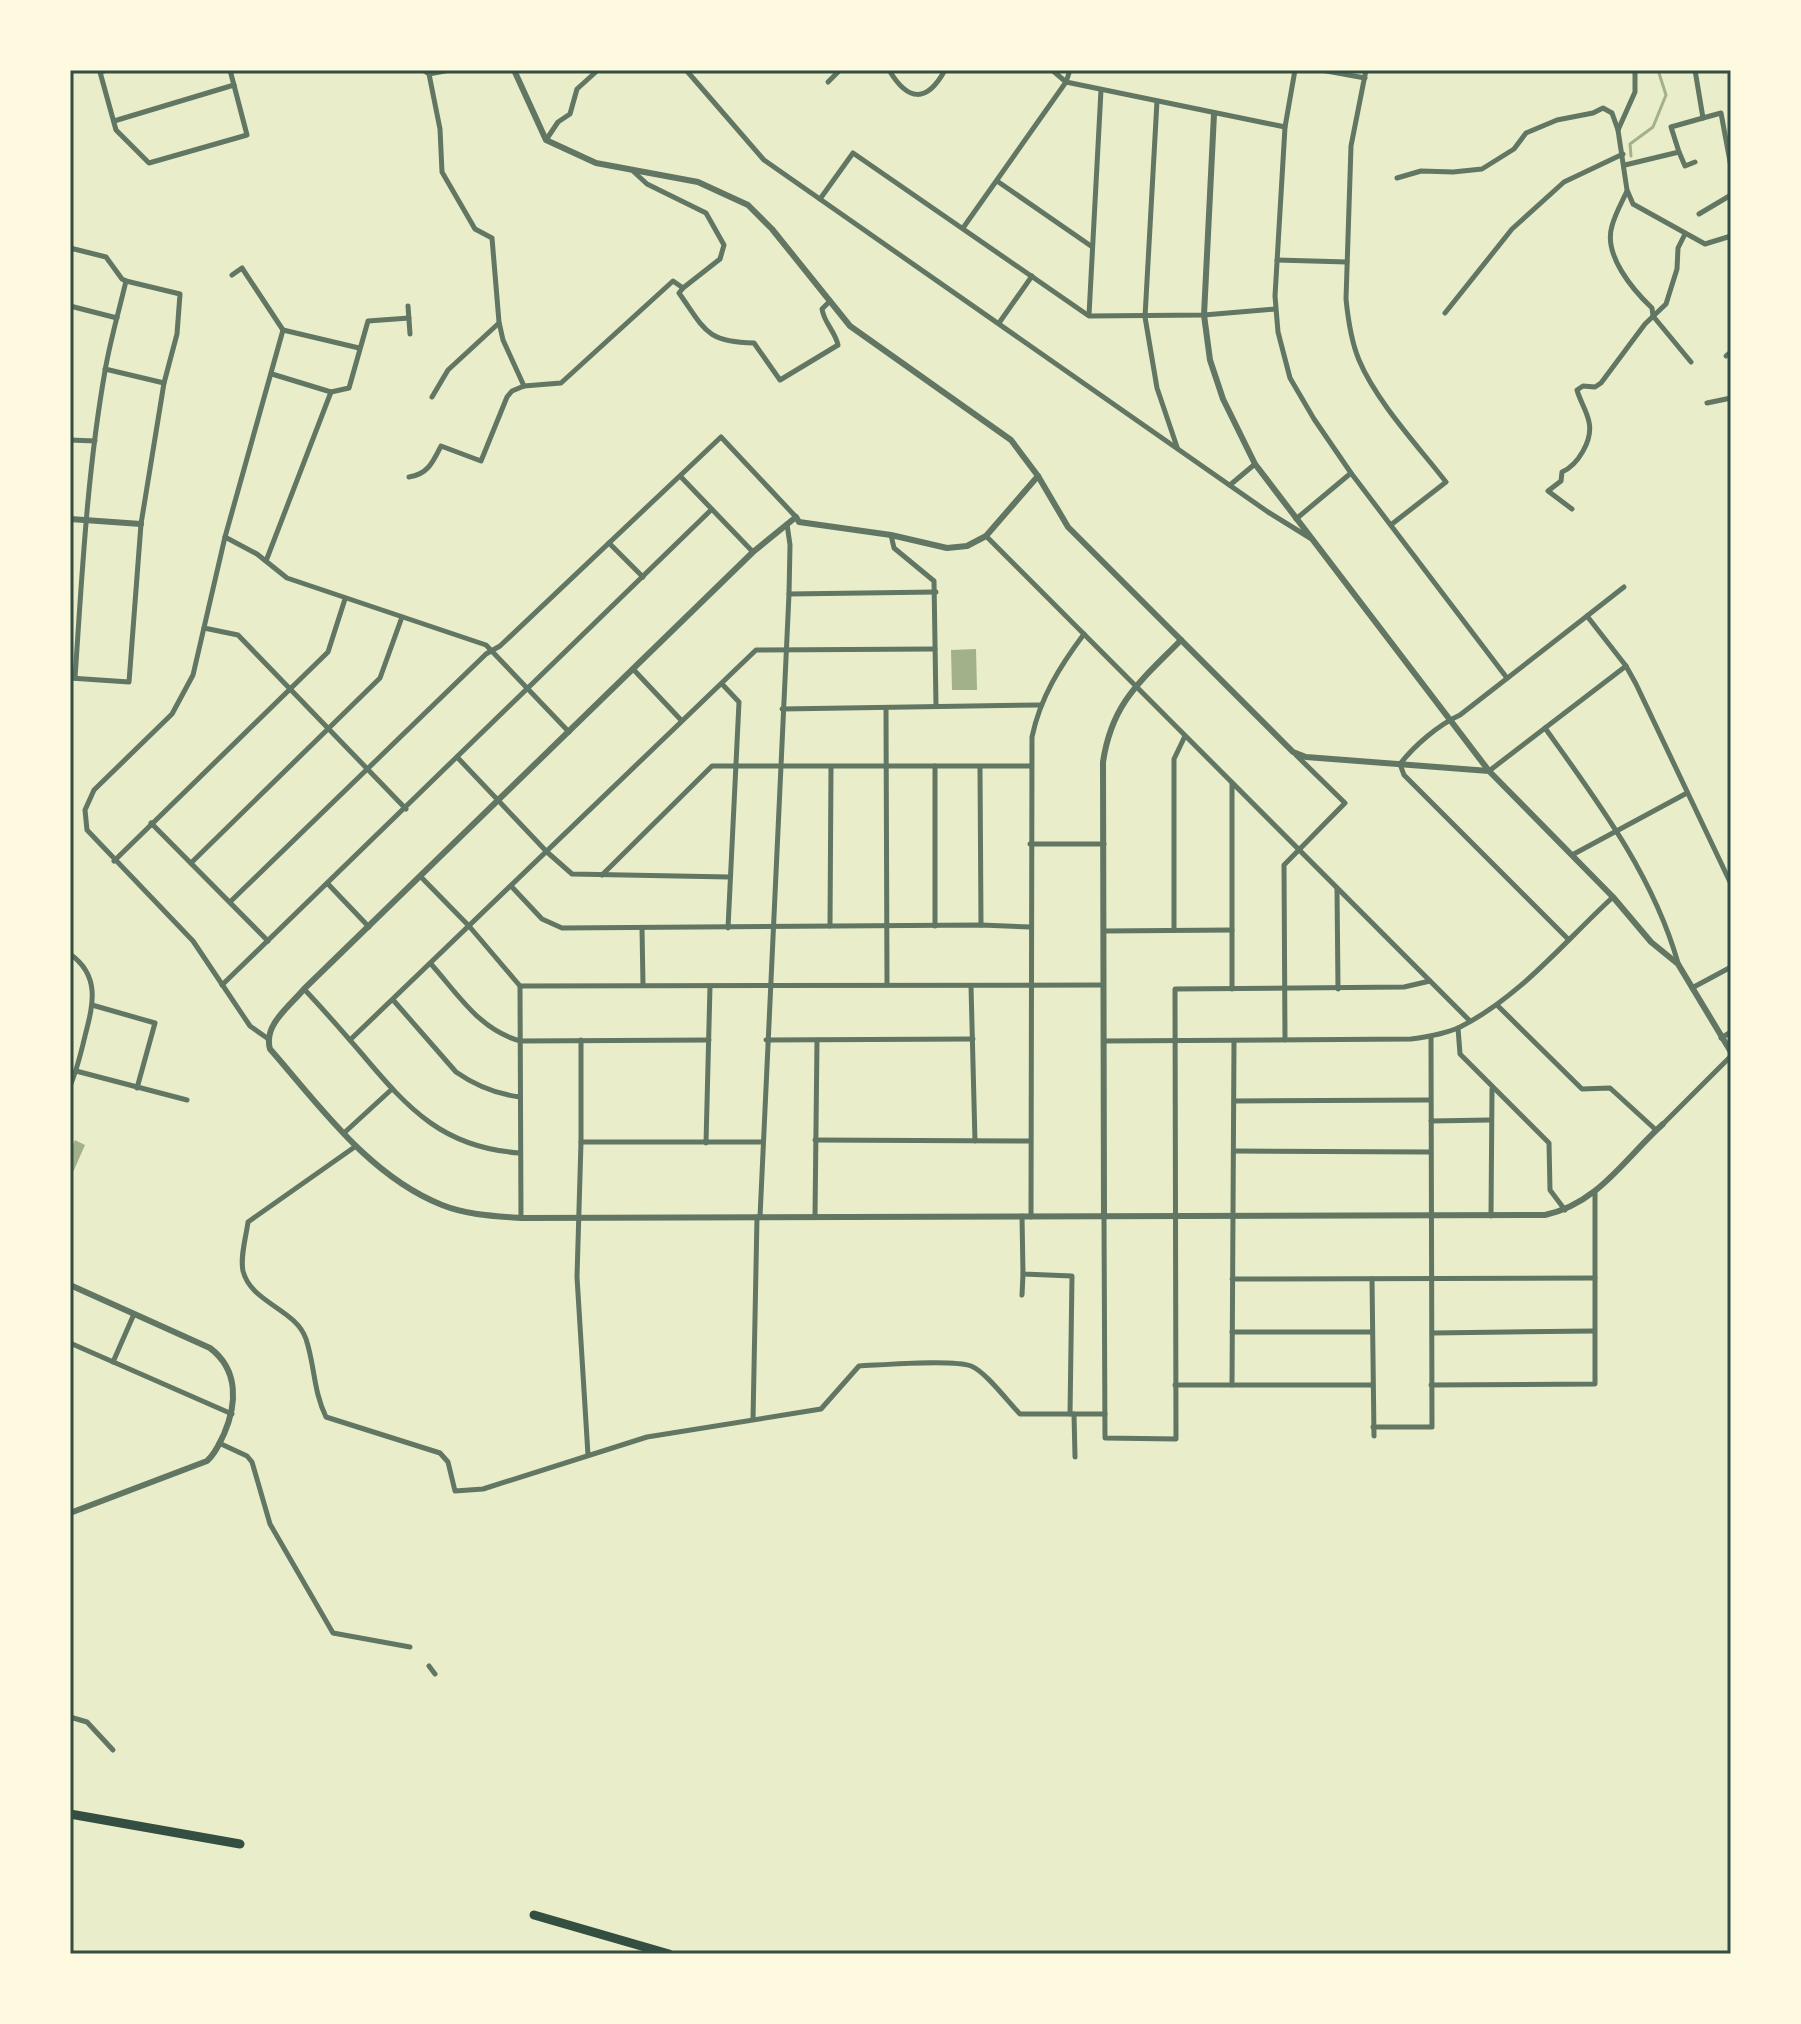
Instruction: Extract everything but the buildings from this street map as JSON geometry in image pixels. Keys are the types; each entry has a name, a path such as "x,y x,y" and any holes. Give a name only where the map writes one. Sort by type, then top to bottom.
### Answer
{"highway":[{"path":"70,1814 240,1844"},
{"path":"534,1915 669,1954"}],"street":[{"path":"107,70 100,72 116,130 149,163 247,135 230,70"},
{"path":"423,70 429,74 450,70"},
{"path":"514,70 546,140 596,163 698,182 748,205 772,229 850,326 1011,440 1038,476 1068,527 1345,803 1284,865 1285,1040"},
{"path":"546,140 558,122 570,114 577,89 598,70"},
{"path":"686,70 764,160 1310,538"},
{"path":"828,82 840,70"},
{"path":"889,70 897,84 918,94 927,94 936,87 945,70"},
{"path":"1052,70 1066,82 1285,127"},
{"path":"963,228 1066,82 1070,70"},
{"path":"1295,70 1285,127 1275,309 1290,378 1351,473 1507,678"},
{"path":"1321,70 1365,78"},
{"path":"1366,70 1351,146 1347,312 1358,359 1372,386 1446,482 1392,524"},
{"path":"1618,130 1635,92 1635,70"},
{"path":"1695,70 1703,118"},
{"path":"429,74 440,129 442,172 475,229 492,238 499,322 503,340 524,386"},
{"path":"114,121 234,85"},
{"path":"1089,316 1101,89"},
{"path":"1157,101 1145,317 1157,388 1178,448"},
{"path":"1397,178 1421,171 1482,169 1514,149 1526,133 1557,120 1603,108 1612,113 1618,130 1627,190 1633,204 1705,244 1731,236"},
{"path":"1695,162 1685,166 1671,127 1721,113 1731,167"},
{"path":"1214,114 1204,315 1210,360 1223,399 1255,464 1489,771 1613,897 1651,942 1678,964"},
{"path":"1625,165 1679,152"},
{"path":"820,199 853,153 1089,316 1204,315 1275,309"},
{"path":"1445,313 1512,229 1564,182 1623,154"},
{"path":"633,171 647,184 706,213 724,245 720,259 679,293 703,328 721,340 754,343 780,380 838,345 836,335 823,317 822,309 830,301"},
{"path":"997,181 1091,246"},
{"path":"1627,190 1610,229 1619,266 1632,289 1652,308 1653,316 1691,362"},
{"path":"1699,214 1731,195"},
{"path":"1572,509 1548,491 1561,481 1562,472 1571,468 1586,446 1590,426 1577,390 1601,383 1653,316 1666,304 1677,269 1678,248 1685,234"},
{"path":"70,248 106,257 126,281 180,294 177,334 164,383 141,524 129,682 72,678 95,441 105,369 126,281"},
{"path":"1277,260 1347,262"},
{"path":"232,275 242,268 283,330 359,348"},
{"path":"999,323 1032,276"},
{"path":"409,477 417,476 433,465 441,446 481,461 512,391 524,386 561,383 673,281 683,288"},
{"path":"70,306 117,318"},
{"path":"408,306 410,334"},
{"path":"272,374 331,392 349,388 368,321 409,318"},
{"path":"432,397 448,370 499,322"},
{"path":"267,1038 250,1026 193,941 87,830 85,810 94,790 172,714 193,675 225,537 283,330"},
{"path":"105,369 164,383"},
{"path":"266,561 331,392"},
{"path":"1707,403 1731,398"},
{"path":"230,902 721,437 799,522 891,535 947,548 967,546 986,536 1038,476"},
{"path":"70,440 95,441"},
{"path":"1230,485 1255,464"},
{"path":"1296,519 1351,473"},
{"path":"681,477 753,552"},
{"path":"222,985 711,510"},
{"path":"796,517 753,552 304,989 271,1028 267,1038 270,1049 356,1146 401,1184 443,1205 482,1215 521,1218 1232,1218 1545,1215 1566,1210 1595,1193 1731,1054 1678,964 1666,924 1618,829 1545,728"},
{"path":"70,519 141,524"},
{"path":"753,1419 761,1142 789,594 787,524"},
{"path":"891,535 894,548 934,581 936,706"},
{"path":"986,536 1470,1021"},
{"path":"225,537 257,554 287,578 486,645 569,732"},
{"path":"609,543 643,577"},
{"path":"1400,764 1407,754 1450,720 1624,587"},
{"path":"789,594 936,592"},
{"path":"114,861 328,652 345,598"},
{"path":"1587,616 1626,666 1731,884"},
{"path":"191,863 380,678 402,617"},
{"path":"204,628 238,635 406,809"},
{"path":"1031,1217 1032,737 1040,705 1066,658 1084,634"},
{"path":"1181,640 1137,686 1117,713 1105,746 1103,762 1105,1438 1176,1439 1175,989 1404,987 1430,981"},
{"path":"350,1040 756,650 935,649"},
{"path":"1293,752 1306,757 1489,771 1626,666"},
{"path":"633,669 681,720"},
{"path":"722,683 739,702 728,928"},
{"path":"782,709 1040,705"},
{"path":"886,708 887,984"},
{"path":"1174,930 1174,759 1185,736"},
{"path":"457,757 547,852 572,874 729,877"},
{"path":"1400,764 1404,775 1568,939"},
{"path":"602,875 712,766 1030,766"},
{"path":"935,766 935,926"},
{"path":"830,926 831,767"},
{"path":"980,767 981,925"},
{"path":"1232,783 1232,989"},
{"path":"1572,855 1687,793"},
{"path":"151,823 268,941"},
{"path":"1030,844 1104,844"},
{"path":"421,877 469,926 520,986 521,1218"},
{"path":"328,884 369,927"},
{"path":"511,886 542,919 562,928 1030,927"},
{"path":"1337,888 1338,989"},
{"path":"1104,1041 1411,1039 1431,1036 1458,1028 1497,1005 1613,897"},
{"path":"642,928 643,985"},
{"path":"1104,931 1232,930"},
{"path":"70,954 88,973 93,990 92,1005 70,1086"},
{"path":"431,964 483,1023 504,1037 521,1041 709,1040"},
{"path":"1692,988 1731,967"},
{"path":"520,986 1103,985"},
{"path":"706,1143 710,986"},
{"path":"971,986 975,1141"},
{"path":"304,989 409,1108 441,1131 474,1146 520,1153"},
{"path":"394,1001 456,1072 500,1094 520,1097"},
{"path":"92,1005 155,1023 137,1088"},
{"path":"1497,1005 1582,1089 1610,1088 1656,1130"},
{"path":"1458,1028 1460,1054 1549,1143 1550,1190 1566,1210"},
{"path":"1721,1038 1731,1032"},
{"path":"1373,1427 1432,1427 1431,1036"},
{"path":"766,1040 973,1039"},
{"path":"581,1040 577,1277 588,1455"},
{"path":"815,1217 817,1040"},
{"path":"1232,1385 1234,1041"},
{"path":"76,1071 187,1100"},
{"path":"1491,1216 1492,1088"},
{"path":"344,1133 392,1089"},
{"path":"1234,1101 1430,1100"},
{"path":"1431,1121 1490,1120"},
{"path":"815,1140 1030,1141"},
{"path":"581,1142 761,1142"},
{"path":"356,1146 248,1222 243,1269 247,1281 299,1326 306,1338 314,1386 326,1417 440,1453 448,1462 455,1491 483,1489 647,1437 821,1409 859,1366 970,1365 1020,1414 1105,1414"},
{"path":"1234,1151 1430,1152"},
{"path":"1431,1385 1595,1384 1595,1193"},
{"path":"1022,1216 1022,1295"},
{"path":"1023,1274 1072,1276 1075,1457"},
{"path":"1232,1279 1595,1278"},
{"path":"1372,1279 1374,1436"},
{"path":"70,1285 203,1344 219,1356 227,1367 235,1401 211,1458 70,1513"},
{"path":"113,1362 134,1314"},
{"path":"1432,1333 1594,1331"},
{"path":"1232,1332 1372,1332"},
{"path":"70,1343 232,1414"},
{"path":"1175,1385 1372,1385"},
{"path":"219,1443 247,1456 252,1462 274,1534 333,1633 410,1647"},
{"path":"429,1666 435,1674"},
{"path":"70,1717 87,1722 113,1750"}],"shaded area":[{"path":"976,649 977,690 952,690 951,650"},
{"path":"75,1140 85,1145 70,1179 70,1150"}],"waterway":[{"path":"1631,156 1630,144 1653,127 1666,95 1658,70"}]}
